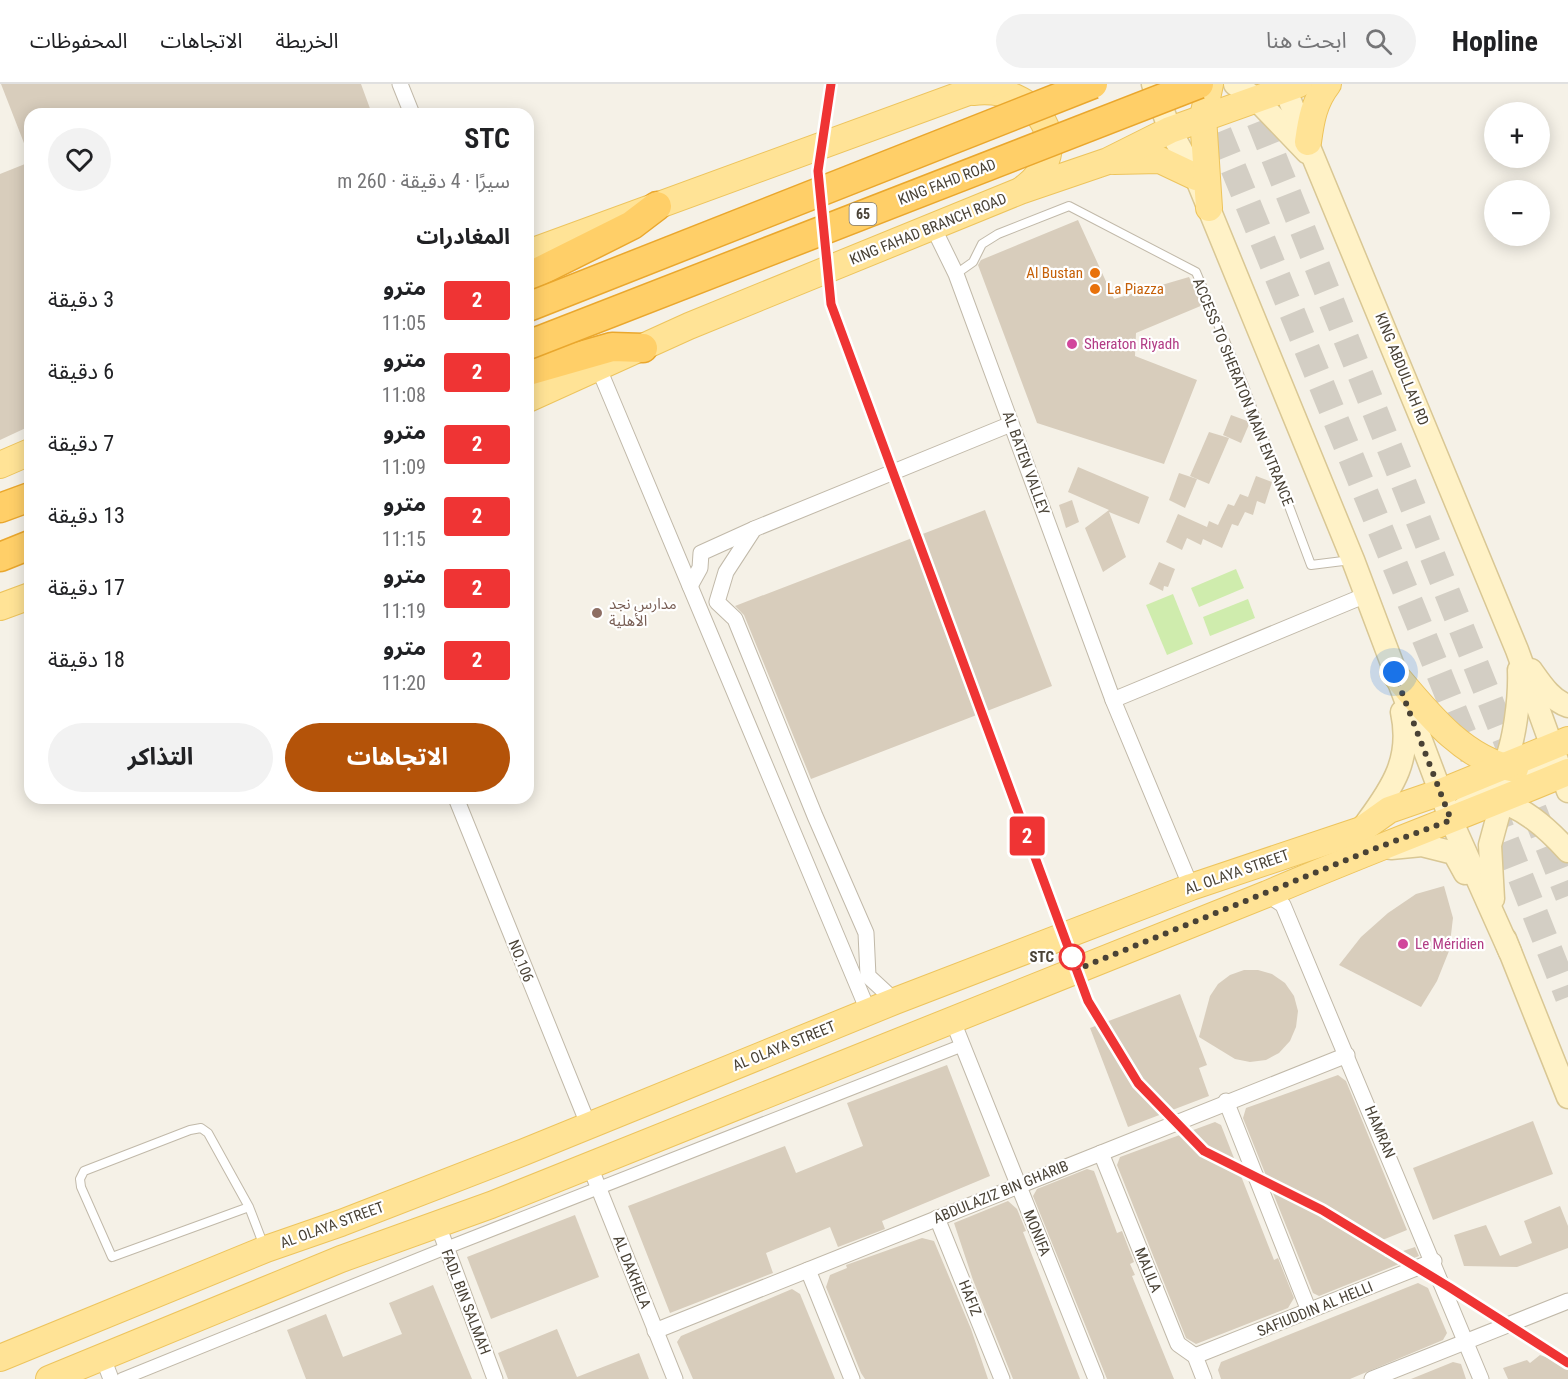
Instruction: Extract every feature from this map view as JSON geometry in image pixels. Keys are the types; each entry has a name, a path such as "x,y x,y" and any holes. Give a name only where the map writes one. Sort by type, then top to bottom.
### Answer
{"highway":[{"name":"65","path":"534,305 1093,84"},
{"name":"KING FAHD ROAD","path":"534,343 1199,84"},
{"path":"534,274 632,225 657,206"},
{"path":"534,368 612,347 643,348"},
{"path":"0,508 24,499"},
{"path":"0,557 24,547"}],"main road":[{"path":"1153,84 1170,130 1196,177 1209,208 1353,560 1451,820 1510,952 1568,1096"},
{"path":"1170,130 1193,84"},
{"path":"1209,208 1203,117 1210,84"},
{"path":"1235,84 1280,88 1311,151"},
{"path":"1311,151 1312,112 1319,96 1328,84"},
{"path":"534,251 980,88 1009,91 1029,102 1044,120 1048,135 1048,151 1044,166 1036,179 1020,191"},
{"name":"KING FAHAD BRANCH ROAD","path":"534,396 599,369 689,326 1020,191 1108,161 1170,130 1280,88"},
{"name":"KING ABDULLAH RD","path":"1280,88 1311,151 1517,650"},
{"path":"1108,161 1160,160 1196,177"},
{"path":"0,465 24,455"},
{"path":"0,607 24,598"},
{"path":"1517,650 1545,690 1560,703 1568,706"},
{"path":"1394,672 1434,720 1464,744 1503,767 1566,779 1560,744 1517,650"},
{"path":"1451,820 1503,767 1520,688 1517,650"},
{"path":"1394,672 1404,720 1399,774 1366,840 1422,845 1454,853 1510,952"},
{"path":"1510,952 1494,907 1490,867 1493,829 1502,801 1560,744"},
{"name":"AL OLAYA STREET","path":"49,1379 107,1368 341,1259 442,1237 589,1164 1268,894 1366,840 1389,810 1441,792 1560,744"},
{"name":"AL OLAYA STREET","path":"0,1358 266,1250 341,1224 869,1013 895,1000 1191,887 1366,840 1451,820 1566,779"},
{"path":"1441,792 1502,801 1528,815 1568,852"},
{"path":"858,1056 872,1029 869,1013"},
{"path":"341,1224 322,1238 315,1247 315,1256 320,1262 341,1259"}],"street":[{"path":"400,84 410,108"},
{"name":"AL BATEN VALLEY","path":"933,227 956,274 1113,700 1191,887"},
{"path":"599,369 869,1013"},
{"path":"690,586 700,568 702,553 754,529 1011,424"},
{"path":"754,529 726,572 717,602 735,619 815,816 867,933 868,976 895,1000"},
{"path":"1113,700 1366,595"},
{"name":"NO.106","path":"458,804 588,1124"},
{"name":"HAMRAN","path":"1268,894 1283,905 1481,1379"},
{"name":"MONIFA","path":"952,1019 1096,1379"},
{"path":"122,1379 442,1237 598,1188 963,1045"},
{"name":"ABDULAZIZ BIN GHARIB","path":"656,1331 1226,1101 1347,1055"},
{"path":"1226,1101 1309,1311"},
{"name":"MALILA","path":"1101,1153 1178,1344 1195,1356 1204,1379"},
{"name":"AL DAKHELA","path":"589,1164 675,1379"},
{"name":"HAFIZ","path":"937,1218 1002,1379"},
{"name":"FADL BIN SALMAH","path":"442,1237 495,1379"},
{"name":"SAFIUDDIN AL HELLI","path":"1195,1356 1434,1262"},
{"path":"808,1270 852,1379"},
{"path":"1372,1379 1568,1301"}],"lane":[{"name":"ACCESS TO SHERATON MAIN ENTRANCE","path":"956,274 973,262 982,244 998,234 1069,206 1196,272 1244,386 1311,565 1353,560"},
{"path":"249,1207 112,1257 81,1187 80,1179 84,1171 190,1130 201,1128 208,1132 249,1207 266,1250"}],"green space":[{"path":"1236,569 1244,588 1199,607 1191,588"},
{"path":"1173,594 1193,644 1167,655 1146,605"},
{"path":"1248,599 1255,618 1210,636 1203,617"}],"building":[{"path":"1,84 361,84 370,108 24,108 24,143"},
{"path":"24,164 24,429 0,440 0,174"},
{"name":"Sheraton Riyadh","path":"1078,220 1114,299 1189,277 1203,305 1136,333 1135,356 1197,380 1164,464 1037,423 978,265 981,260"},
{"path":"1231,415 1250,422 1241,443 1223,435"},
{"path":"1209,432 1229,438 1209,484 1190,476"},
{"path":"1078,467 1149,497 1139,524 1109,512 1126,557 1103,572 1085,528 1109,510 1068,492"},
{"path":"1179,473 1197,479 1185,508 1169,500"},
{"path":"1256,476 1272,482 1265,504 1257,501 1253,515 1245,512 1238,526 1232,524 1222,548 1203,539 1201,545 1187,538 1182,550 1166,542 1178,514 1207,527 1209,521 1218,525 1228,504 1234,506 1240,494 1248,497"},
{"path":"1072,500 1079,522 1066,528 1059,505"},
{"path":"985,510 1052,686 811,779 744,615 735,606"},
{"path":"1159,562 1175,569 1168,587 1164,586 1163,591 1149,584"},
{"name":"Le Méridien","path":"1444,886 1453,918 1449,951 1437,981 1421,1007 1339,965 1361,937 1388,913 1416,894"},
{"path":"1244,970 1258,970 1272,974 1285,983 1294,996 1298,1011 1296,1027 1290,1041 1279,1053 1266,1060 1250,1062 1235,1059 1199,1037 1210,996 1218,984 1230,975"},
{"path":"1180,994 1207,1065 1199,1068 1209,1096 1128,1127 1090,1028"},
{"path":"947,1065 990,1176 882,1221 885,1229 838,1247 830,1227 766,1253 773,1273 670,1313 628,1206 785,1146 796,1173 863,1146 847,1103"},
{"path":"1338,1075 1346,1081 1407,1230 1380,1241 1385,1257 1415,1247 1419,1256 1319,1296 1313,1293 1243,1118 1246,1108"},
{"path":"1533,1121 1553,1174 1433,1220 1413,1168"},
{"path":"1215,1122 1221,1125 1274,1260 1278,1258 1294,1298 1288,1308 1196,1344 1186,1338 1117,1165 1120,1157"},
{"path":"1087,1169 1094,1171 1117,1233 1122,1231 1134,1262 1130,1264 1135,1275 1132,1276 1174,1379 1107,1379 1033,1196 1037,1189"},
{"path":"1008,1201 1017,1209 1026,1231 1023,1232 1080,1379 1013,1379 973,1280 954,1223"},
{"path":"1560,1206 1568,1226 1568,1248 1517,1267 1464,1266 1454,1235 1486,1225 1500,1256 1532,1243 1524,1221"},
{"path":"575,1215 599,1277 491,1319 467,1257"},
{"path":"922,1238 934,1241 971,1329 988,1379 865,1379 861,1373 826,1287 830,1275 847,1268 846,1265"},
{"path":"1418,1283 1428,1288 1447,1333 1443,1340 1350,1379 1221,1379 1218,1370 1221,1362"},
{"path":"433,1285 472,1379 306,1379 287,1330 326,1314 343,1357 402,1334 389,1303"},
{"path":"792,1289 800,1294 835,1379 693,1379 677,1342 681,1336"},
{"path":"557,1329 577,1377 639,1353 649,1379 508,1379 498,1353"},
{"path":"1540,1355 1554,1360 1568,1355 1568,1379 1508,1379 1503,1368 1527,1360 1530,1363"},
{"path":"1453,1362 1461,1364 1466,1379 1411,1379"}],"tunnel":[{"path":"1245,85 1568,896"},
{"path":"1204,96 1473,757"},
{"path":"1492,805 1568,997"}],"metro line":[{"name":"2","path":"831,84 818,171 831,304 1088,1001 1138,1083 1204,1151 1322,1210 1568,1363"}],"place":[{"name":"Al Bustan","path":"1095,273"},
{"name":"La Piazza","path":"1095,289"},
{"name":"Sheraton Riyadh","path":"1072,344"},
{"name":"مدارس نجد الأهلية","path":"597,613"},
{"name":"Le Méridien","path":"1403,944"},
{"name":"STC","path":"1072,957"}],"route":[{"path":"1072,957 1078,969 1268,894 1371,850 1451,820 1394,672"}]}
